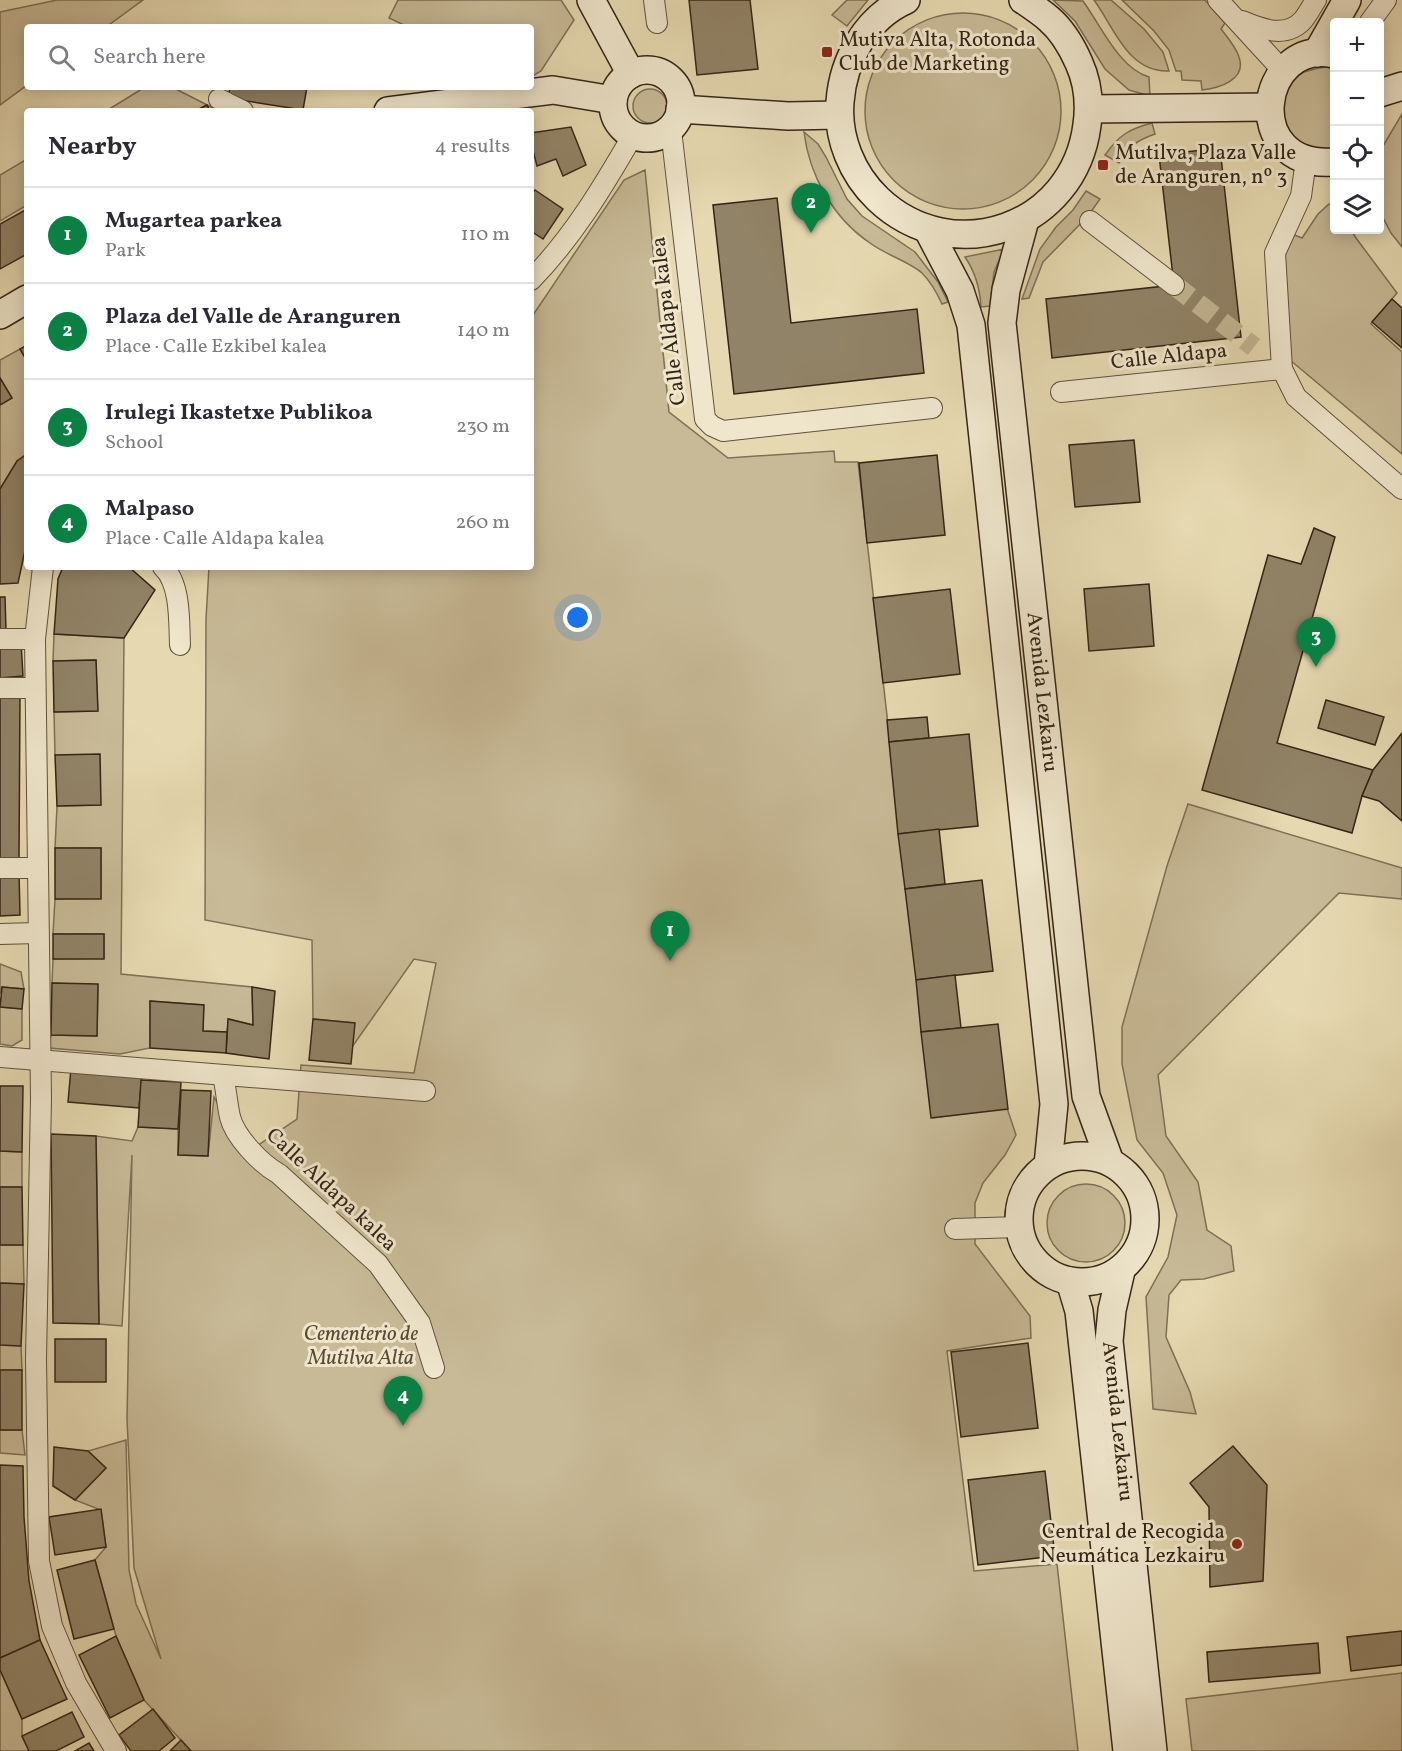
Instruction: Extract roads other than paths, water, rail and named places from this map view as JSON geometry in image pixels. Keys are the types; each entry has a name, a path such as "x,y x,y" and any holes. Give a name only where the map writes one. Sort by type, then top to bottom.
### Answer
{"street":[{"path":"591,0 631,74"},
{"path":"654,0 657,23"},
{"path":"901,1 872,24 853,51 842,82 838,115 846,153 865,187 893,213 928,230 961,235 994,232 1025,220 1052,200 1072,173 1085,142 1090,109 1085,76 1071,45 1050,19 1023,0"},
{"path":"1218,0 1283,71"},
{"path":"1237,19 1261,29 1276,32 1291,29 1303,21 1316,0"},
{"path":"1326,0 1327,46"},
{"path":"1330,162 1306,160 1291,152 1279,140 1271,124 1269,107 1271,92 1283,71 1298,60 1327,46 1347,0"},
{"path":"1357,18 1358,0"},
{"path":"1373,18 1386,0"},
{"path":"676,119 680,98 670,80 662,74 651,70 631,74 616,90 613,111 617,121 633,135 650,138 676,119 838,115"},
{"path":"1384,92 1402,86"},
{"path":"412,108 553,90 613,100"},
{"path":"219,99 237,108"},
{"path":"1090,109 1269,107"},
{"name":"Calle Aldapa kalea","path":"676,119 705,419 712,426 723,431 932,408"},
{"path":"534,277 555,255 582,219 633,135"},
{"path":"1306,160 1301,196 1275,253 1282,369 1296,397 1402,489"},
{"name":"Avenida Lezkairu","path":"1025,220 1006,291 1002,323 1086,1096 1110,1162"},
{"path":"1090,221 1174,285"},
{"name":"Avenida Lezkairu","path":"928,230 960,291 971,325 1053,1099 1048,1165"},
{"path":"0,315 24,301"},
{"name":"Calle Aldapa","path":"1061,393 1282,369"},
{"path":"43,570 35,639 37,933 41,1098 36,1359 39,1561 52,1626 76,1683 116,1751"},
{"path":"149,570 159,579 168,575 179,610 180,645"},
{"path":"0,639 35,639"},
{"path":"0,688 36,688"},
{"path":"0,868 37,868"},
{"path":"0,934 37,933"},
{"path":"0,1057 426,1091"},
{"name":"Calle Aldapa kalea","path":"223,1075 231,1119 243,1139 267,1167 279,1174 378,1264 420,1323 434,1368"},
{"path":"1089,1156 1110,1162 1126,1173 1138,1189 1144,1207 1145,1226 1140,1245 1121,1271 1101,1280 1070,1281 1052,1275 1037,1263 1026,1248 1018,1227 1019,1209 1024,1193 1034,1178 1048,1165 1068,1157 1089,1156"},
{"path":"955,1228 1018,1227"},
{"name":"Avenida Lezkairu","path":"1121,1271 1108,1341 1154,1751"},
{"name":"Avenida Lezkairu","path":"1070,1281 1079,1311 1127,1751"}],"tunnel":[{"path":"1174,285 1254,347"}],"place":[{"name":"Mutiva Alta, Rotonda Club de Marketing","path":"827,52"},
{"name":"Mutilva, Plaza Valle de Aranguren, nº 3","path":"1103,165"},
{"name":"Plaza del Valle de Aranguren","path":"811,233"},
{"name":"Irulegi Ikastetxe Publikoa","path":"1316,667"},
{"name":"Mugartea parkea","path":"670,961"},
{"name":"Malpaso","path":"403,1426"},
{"name":"Central de Recogida Neumática Lezkairu","path":"1237,1544"}],"park label":[{"name":"Cementerio de Mutilva Alta","path":"361,1346"}]}
